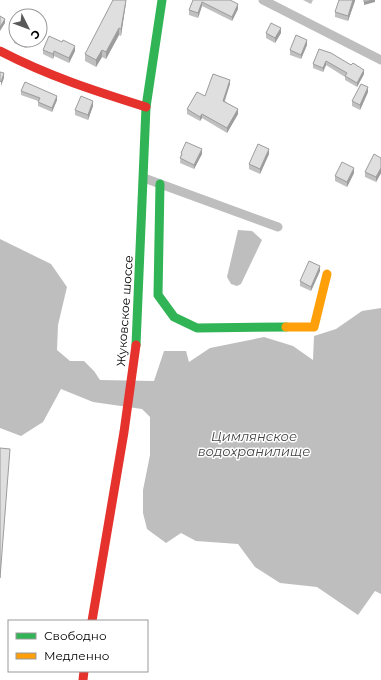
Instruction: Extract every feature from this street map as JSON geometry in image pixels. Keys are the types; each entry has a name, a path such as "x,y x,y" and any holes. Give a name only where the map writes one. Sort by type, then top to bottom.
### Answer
{"main road":[{"name":"Жуковское шоссе","path":"92,620 136,352 146,107 162,0"},
{"path":"0,51 29,66 72,83 146,107"},
{"path":"160,184 158,295 174,317 197,328 314,327 327,274"}],"street":[{"path":"263,0 381,60"},
{"path":"144,178 278,227"}],"water":[{"path":"238,230 252,231 262,240 241,284 237,286 231,284 227,277"},
{"name":"Цимлянское водохранилище","path":"0,239 51,264 67,287 58,325 57,350 70,361 84,361 94,371 100,380 154,381 164,351 186,351 189,362 210,348 264,337 293,346 313,360 314,336 336,329 362,311 381,308 381,594 375,591 358,615 317,587 280,583 255,567 238,544 196,541 181,533 166,543 147,529 143,513 143,490 150,455 150,417 142,409 93,402 61,389 43,422 21,436 0,428"}],"building":[{"path":"113,0 126,0 121,29 119,28 106,52 102,50 96,60 85,54"},
{"path":"193,0 230,0 238,4 232,17 202,2 198,13 189,10"},
{"path":"339,0 353,0 348,16 335,12"},
{"path":"0,16 5,19 0,27"},
{"path":"271,23 281,28 275,38 266,33"},
{"path":"296,35 307,40 301,55 290,50"},
{"path":"49,36 62,42 63,40 75,46 69,58 54,51 53,54 43,50 44,48 48,48"},
{"path":"319,49 331,53 351,65 353,63 364,70 357,83 345,76 347,73 326,61 323,68 313,64"},
{"path":"0,72 4,73 1,82 0,81"},
{"path":"213,74 230,80 223,101 238,109 227,128 202,114 200,117 187,109 197,92 205,96"},
{"path":"25,82 57,96 52,108 38,102 40,98 21,91"},
{"path":"361,84 368,87 360,105 352,101"},
{"path":"81,96 93,101 88,115 75,110"},
{"path":"186,142 202,149 194,165 180,158"},
{"path":"258,144 269,149 260,169 249,164"},
{"path":"374,154 381,158 381,168 376,177 365,172"},
{"path":"342,162 354,168 347,182 335,176"},
{"path":"309,261 320,266 311,287 300,281"},
{"path":"0,448 10,449 0,578"}],"traffic: fast":[{"path":"136,345 146,107 162,0"},
{"path":"160,184 158,295 174,317 197,328 286,327"}],"traffic: slow":[{"path":"286,327 314,327 327,274"}],"traffic: jam":[{"path":"0,51 36,68 90,89 146,107"},
{"path":"92,620 124,432 136,345"},
{"path":"83,680 84,672"}]}
